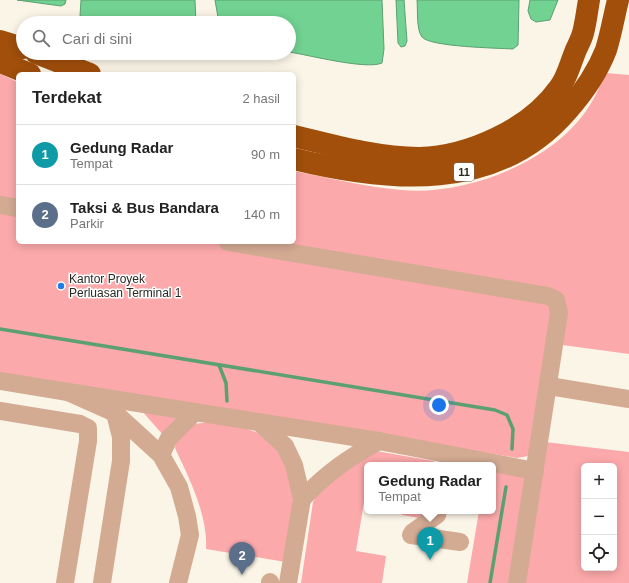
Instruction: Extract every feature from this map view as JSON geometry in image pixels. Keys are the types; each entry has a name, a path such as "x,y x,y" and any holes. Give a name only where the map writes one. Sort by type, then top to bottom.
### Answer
{"highway":[{"name":"11","path":"296,136 378,154 420,158 458,152 480,146 529,118 546,104 560,88 583,34 589,0"},
{"name":"11","path":"296,159 371,175 420,176 465,172 491,164 515,153 553,128 584,92 606,50 618,0"},
{"path":"0,41 16,46"},
{"path":"54,60 85,72"},
{"path":"0,62 25,72"}],"street":[{"path":"0,205 16,208"},
{"path":"240,244 553,298 558,303 559,313 549,386 516,583"},
{"path":"0,381 260,423 379,440 446,459 468,462"},
{"path":"549,386 629,399"},
{"path":"68,392 115,413 161,456 179,487 187,516 193,569 191,583"},
{"path":"0,411 80,424 88,428 88,441 65,583"},
{"path":"161,456 169,438 195,412"},
{"path":"102,583 121,461 121,437 115,413"},
{"path":"260,423 285,446 294,465 302,499 288,583"},
{"path":"302,499 325,476 347,458 379,440"},
{"path":"496,466 535,471"},
{"path":"178,583 190,536"}],"shaded area":[{"path":"17,0 66,0 65,4 61,6"},
{"path":"81,0 195,0 196,16 80,16"},
{"path":"215,0 382,0 384,49 382,63 364,65 296,53 296,16 218,16"},
{"path":"396,0 404,0 407,41 405,46 401,47 398,43"},
{"path":"417,0 519,0 518,45 513,49 450,45 428,40 420,34"},
{"path":"530,0 558,0 550,20 536,22 531,19 528,11"},
{"path":"606,73 629,75 629,354 555,344 539,445 528,456 517,458 0,373 0,74 16,81 16,244 296,244 296,171 361,185 401,190 426,190 452,187 479,181 505,172 530,160 553,145 572,128 588,108"},
{"path":"142,411 180,417 163,435"},
{"path":"210,422 241,427 256,432 272,441 286,457 298,496 286,562 206,549 206,536 201,510 175,448 176,442 194,424"},
{"path":"545,442 629,452 629,583 522,583"},
{"path":"376,451 434,461 364,462 364,502 356,551 386,556 382,583 301,583 313,502 323,483"},
{"path":"496,469 528,478 513,583 467,583 478,514 496,514"},
{"path":"402,514 425,514 419,518"}],"waterway":[{"path":"0,329 495,410 507,415 513,429 512,449"},
{"path":"219,365 226,383 227,401"},
{"path":"490,583 506,487"}],"place":[{"name":"Kantor Proyek Perluasan Terminal 1","path":"61,286"},
{"name":"Gedung Radar","path":"430,560"},
{"name":"Taksi & Bus Bandara","path":"242,575"}]}
